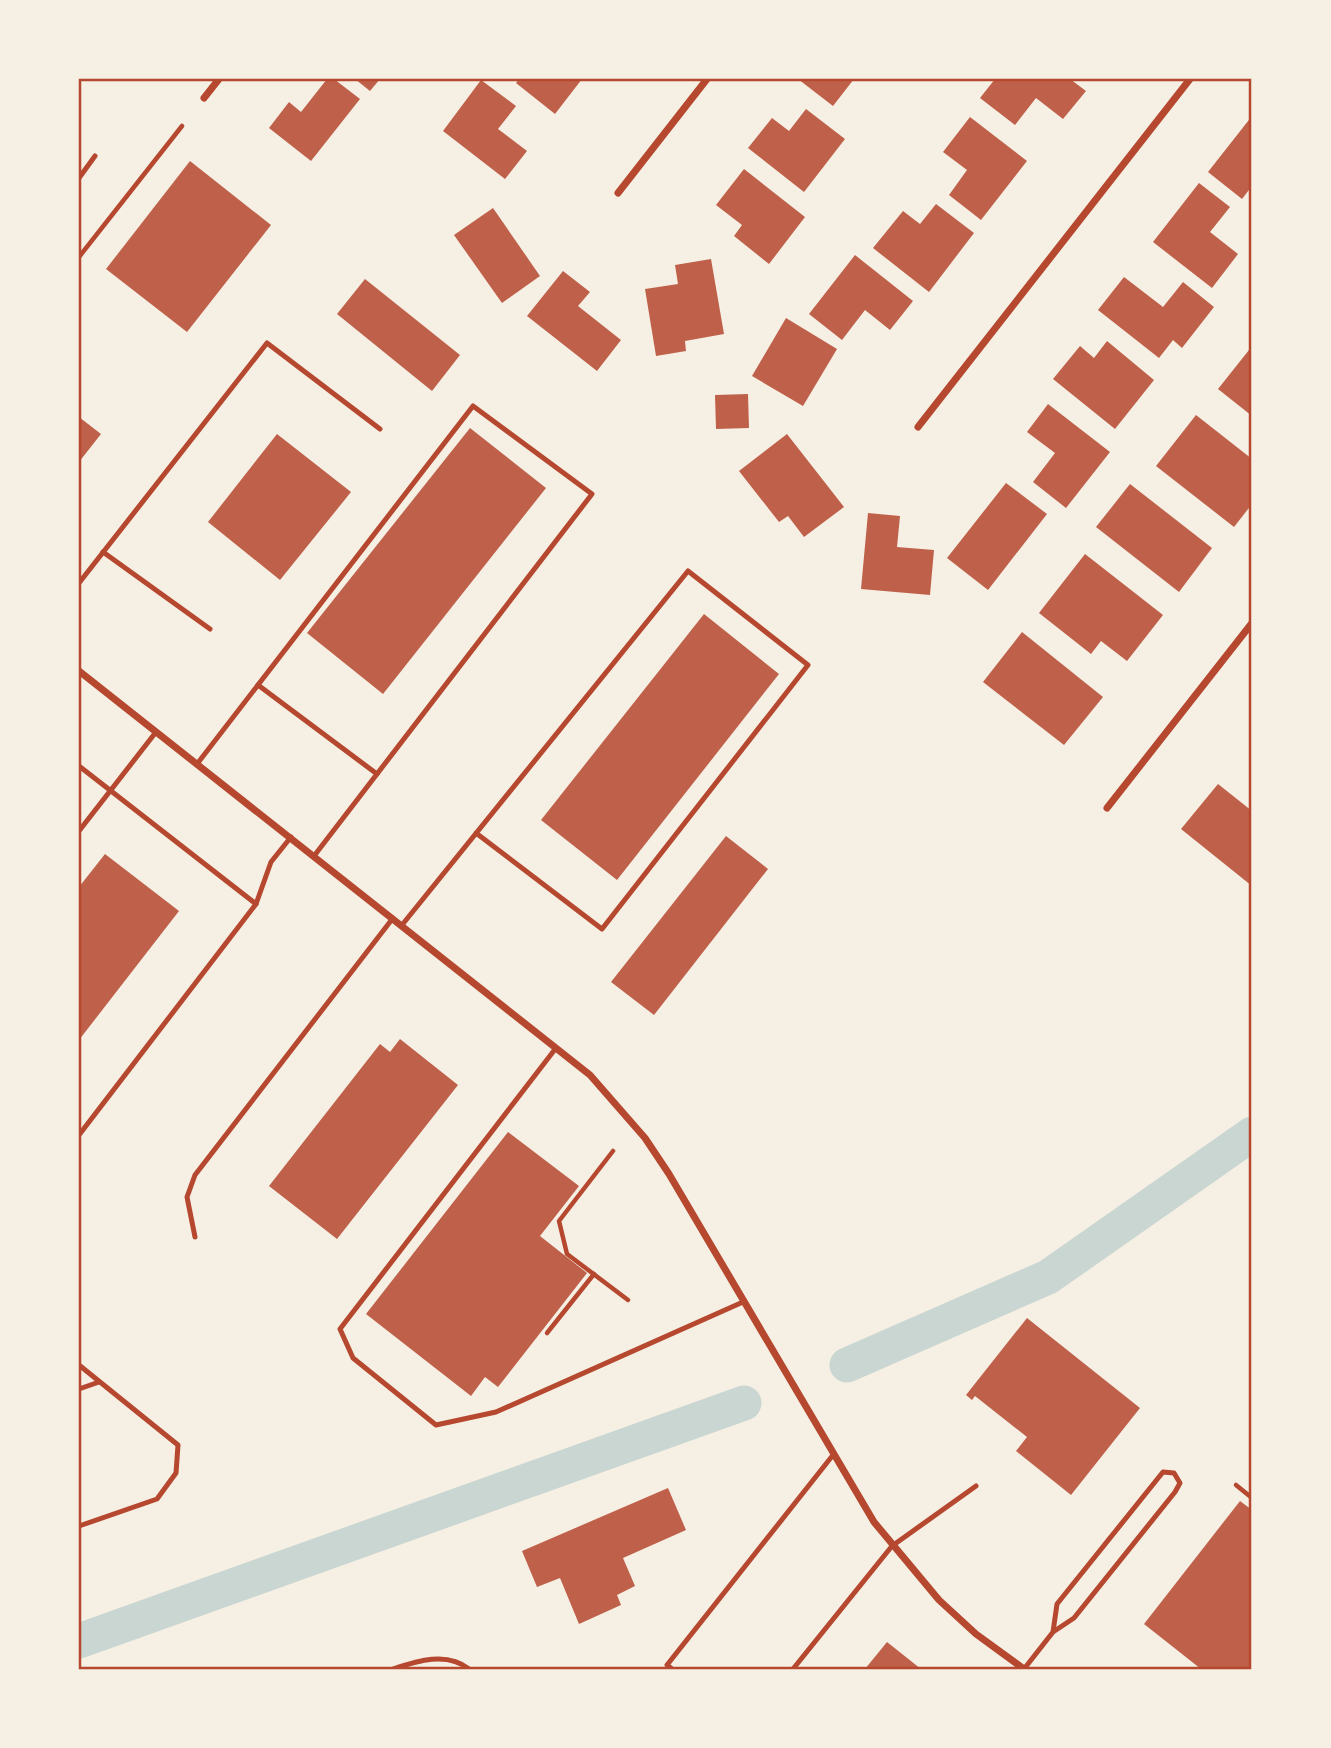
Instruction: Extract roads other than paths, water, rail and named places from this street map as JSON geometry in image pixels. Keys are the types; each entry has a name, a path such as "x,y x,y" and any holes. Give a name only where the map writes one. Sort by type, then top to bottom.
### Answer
{"street":[{"path":"204,98 219,79"},
{"path":"618,193 707,79"},
{"path":"918,427 1190,79"},
{"path":"1107,808 1252,623"},
{"path":"79,671 590,1075 645,1138 833,1455 892,1545 939,1600 976,1634 1024,1669"}],"lane":[{"path":"79,178 96,156"},
{"path":"79,583 267,342 380,429"},
{"path":"197,764 473,406 593,494 314,856"},
{"path":"103,552 210,629"},
{"path":"402,925 476,833 688,571 808,664 602,929 476,833"},
{"path":"258,685 377,774"},
{"path":"79,831 156,732"},
{"path":"79,766 256,904"},
{"path":"79,1135 256,904 271,862 291,837"},
{"path":"195,1237 187,1197 195,1175 393,918"},
{"path":"556,1048 340,1329 353,1358 436,1425 496,1412 743,1302"},
{"path":"79,1365 178,1445 176,1473 157,1499 79,1526"},
{"path":"79,1389 99,1382"},
{"path":"672,1669 667,1665 833,1455"},
{"path":"1024,1669 1054,1632 1074,1618 1175,1492 1180,1483 1174,1473 1163,1472 1057,1604 1054,1632"},
{"path":"793,1669 892,1545 976,1486"},
{"path":"393,1669 427,1658 463,1665 469,1669"}],"waterway":[{"path":"847,1365 1048,1277 1252,1134"},
{"path":"79,1641 744,1403"}]}
